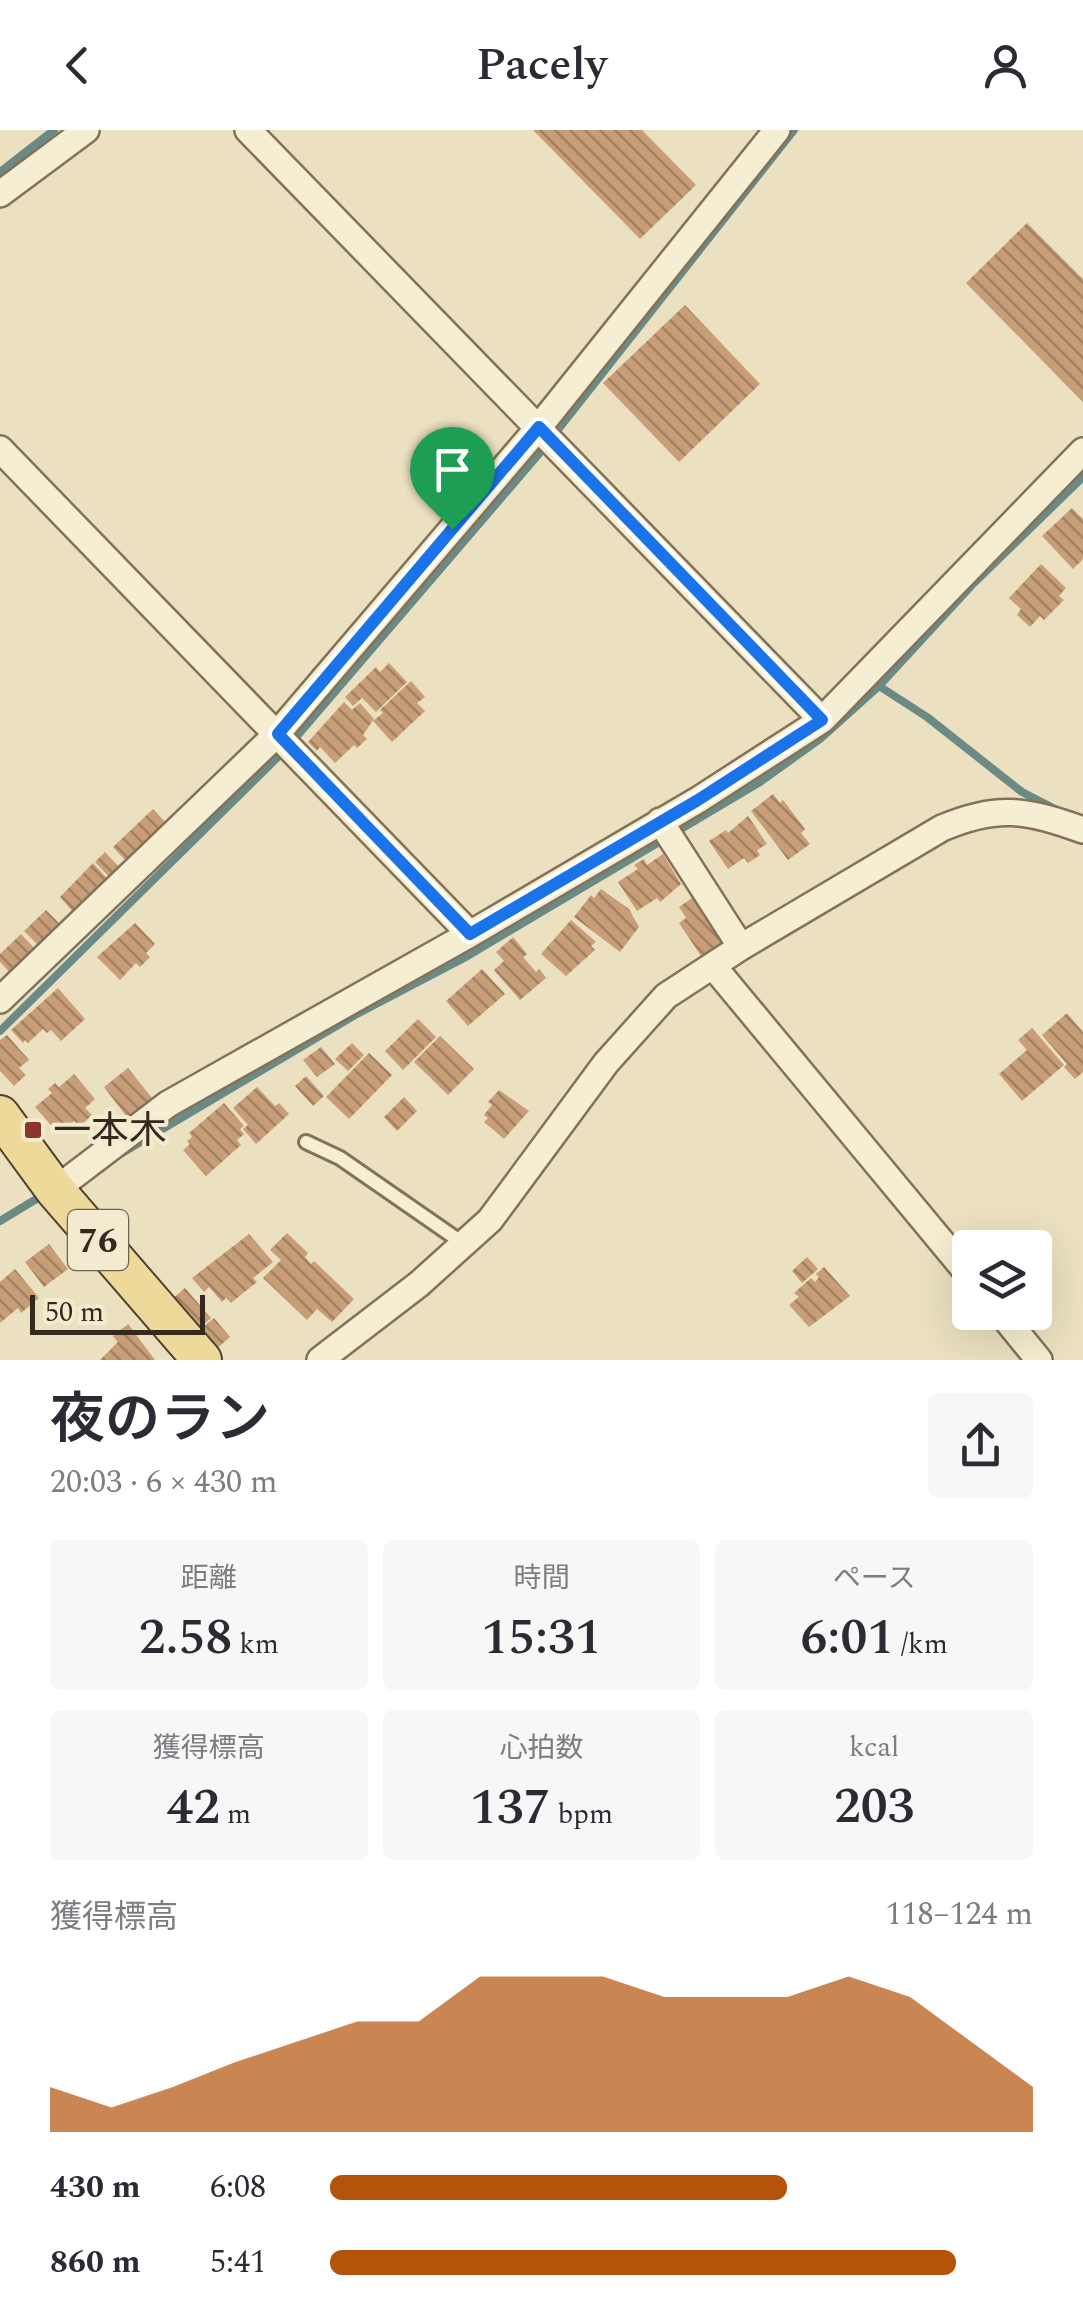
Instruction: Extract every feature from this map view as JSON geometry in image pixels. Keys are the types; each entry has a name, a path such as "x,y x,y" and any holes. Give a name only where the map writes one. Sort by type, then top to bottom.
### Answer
{"main road":[{"name":"76","path":"0,1115 56,1190 202,1360"}],"street":[{"path":"0,194 86,130"},
{"path":"248,130 822,720"},
{"path":"0,1000 278,734 539,427 776,130"},
{"path":"0,449 470,934"},
{"path":"56,1190 168,1104 470,934 822,720 1083,451"},
{"path":"320,1360 490,1220 606,1062 666,996 741,946 942,828 968,817 1000,810 1037,814 1083,830"},
{"path":"660,821 741,946"},
{"path":"713,966 952,1254"},
{"path":"1015,1330 1039,1360"}],"lane":[{"path":"306,1142 340,1158 464,1244"}],"building":[{"path":"533,130 642,130 696,185 640,239"},
{"path":"1027,223 1083,279 1083,402 966,283"},
{"path":"685,305 760,384 679,462 603,383"},
{"path":"1072,508 1083,519 1083,559 1073,569 1042,536"},
{"path":"1041,564 1066,588 1059,596 1064,600 1044,620 1040,616 1030,627 1017,615 1021,609 1009,598"},
{"path":"389,663 407,682 376,712 362,698 353,706 345,697 376,667 380,672"},
{"path":"411,681 425,697 417,703 425,711 392,742 373,721"},
{"path":"344,702 352,710 360,703 374,719 363,735 367,739 335,763 320,747 317,751 308,742"},
{"path":"773,794 780,803 783,800 805,829 801,833 810,844 788,860 751,811"},
{"path":"153,809 166,823 126,861 113,847"},
{"path":"748,816 767,844 748,863 744,858 728,869 709,841 726,830 728,833"},
{"path":"105,852 123,871 113,881 95,862"},
{"path":"663,854 681,884 660,902 657,898 637,911 618,882 638,869 634,865 644,859 647,865"},
{"path":"93,863 111,883 75,914 60,897"},
{"path":"601,889 629,909 639,927 620,952 574,917 591,895 594,898"},
{"path":"695,896 724,942 701,956 679,923 686,918 679,907"},
{"path":"46,910 63,927 41,948 24,931"},
{"path":"571,920 596,942 591,946 595,950 566,976 541,954"},
{"path":"135,923 155,944 146,953 150,957 140,967 136,963 120,980 97,957"},
{"path":"21,934 40,954 15,978 0,962 0,954"},
{"path":"513,937 527,954 523,957 546,978 520,1000 494,970 504,961 496,952"},
{"path":"482,969 505,994 468,1026 446,1001"},
{"path":"58,988 85,1019 61,1041 51,1030 47,1033 43,1029 23,1043 11,1030"},
{"path":"1067,1013 1083,1032 1083,1072 1075,1079 1042,1035"},
{"path":"418,1019 436,1037 403,1070 385,1051"},
{"path":"1032,1028 1064,1065 1022,1101 999,1074 1027,1050 1018,1040"},
{"path":"7,1035 29,1060 19,1068 26,1075 14,1086 0,1071 0,1040"},
{"path":"440,1036 474,1069 448,1095 414,1062"},
{"path":"352,1043 364,1055 348,1071 335,1059"},
{"path":"321,1047 335,1064 317,1077 303,1060"},
{"path":"369,1053 392,1075 349,1119 326,1097"},
{"path":"128,1068 152,1098 127,1117 104,1087"},
{"path":"74,1074 95,1099 85,1108 92,1115 79,1127 74,1121 59,1134 35,1107 52,1093 48,1089 55,1083 59,1087"},
{"path":"306,1076 324,1096 313,1106 295,1086"},
{"path":"257,1087 289,1114 256,1144 243,1129 248,1125 233,1108"},
{"path":"499,1090 529,1111 504,1139 484,1122 492,1105 488,1102"},
{"path":"404,1097 417,1111 397,1131 384,1117"},
{"path":"224,1103 244,1126 240,1129 244,1134 237,1140 241,1145 206,1176 183,1150 190,1144 189,1133"},
{"path":"287,1233 308,1253 305,1257 311,1264 314,1261 354,1299 332,1322 317,1309 307,1320 263,1278 281,1260 270,1250"},
{"path":"249,1234 273,1262 253,1278 257,1282 231,1303 226,1298 222,1302 209,1287 204,1292 192,1278"},
{"path":"49,1244 68,1269 44,1287 25,1262"},
{"path":"807,1257 818,1269 802,1283 792,1271"},
{"path":"824,1267 850,1296 809,1327 789,1305 799,1297 794,1293 811,1278 815,1282 819,1277 816,1274"},
{"path":"15,1269 39,1298 0,1323 0,1282"},
{"path":"185,1288 211,1318 196,1331 170,1301"},
{"path":"214,1318 230,1337 215,1350 198,1331"},
{"path":"128,1324 155,1360 100,1360 118,1342 113,1336"}],"waterway":[{"path":"0,172 54,130"},
{"path":"0,1031 286,749 538,455 794,130"},
{"path":"122,1153 355,1015 464,958 760,782 820,739 879,686 972,585 1083,477"},
{"path":"879,686 927,717 1022,792 1055,809"},
{"path":"0,1221 43,1195"}],"place":[{"name":"一本木","path":"33,1130"}],"route":[{"path":"539,427 822,720 698,800 470,934 278,734 452,529 539,427"}]}
